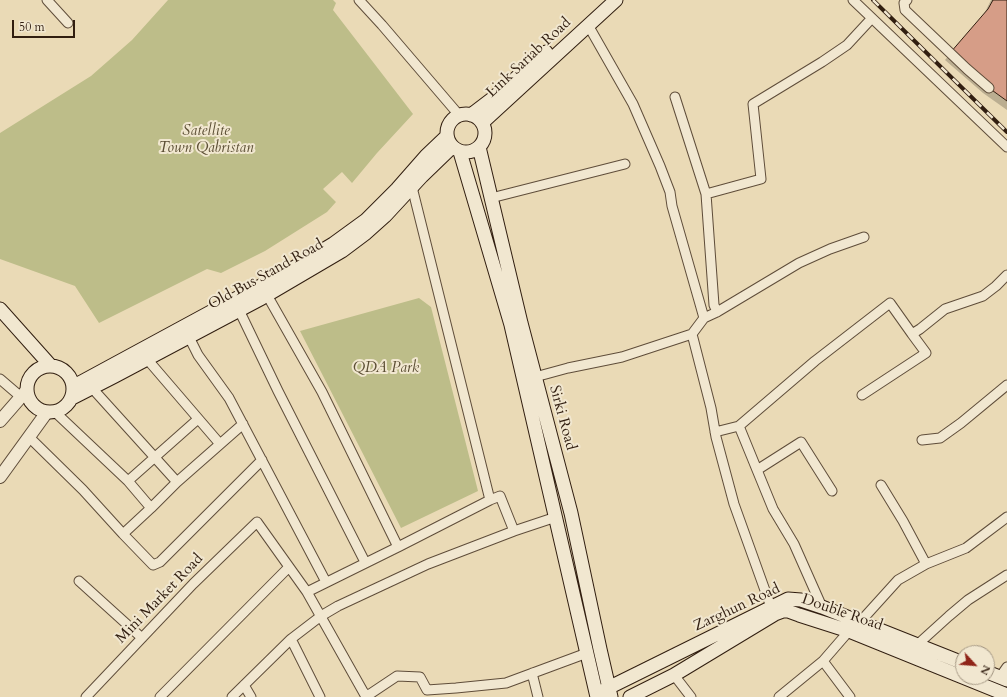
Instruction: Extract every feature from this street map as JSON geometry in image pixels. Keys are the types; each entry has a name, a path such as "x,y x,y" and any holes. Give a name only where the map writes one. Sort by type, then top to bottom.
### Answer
{"main road":[{"name":"Link Sariab Road","path":"465,115 492,99 606,0"},
{"name":"Link Sariab Road","path":"482,123 616,0"},
{"path":"465,115 478,118 482,123 485,132 482,144 475,150 465,153 453,145 447,129 453,119 465,115"},
{"name":"Old Bus Stand Road","path":"73,392 92,388 239,310 342,251 366,233 380,220 453,145"},
{"name":"Old Bus Stand Road","path":"73,392 218,308 280,276 333,244 366,220 426,156 453,145"},
{"name":"Sirki Road","path":"453,145 511,325 586,653 597,695"},
{"name":"Sirki Road","path":"479,147 521,323 571,513 610,692"},
{"path":"0,309 50,365"},
{"path":"50,365 57,366 68,374 72,380 73,392 68,405 62,410 51,412 39,410 24,393 31,376 36,370 50,365"},
{"name":"Zarghun Road","path":"597,695 610,692 773,611 788,600 801,600 822,607 955,660"},
{"name":"Double Road","path":"630,697 674,675 773,611 788,611 849,630 1007,695"},
{"path":"995,673 1005,675"}],"street":[{"path":"47,0 68,23"},
{"path":"359,0 465,115"},
{"path":"853,0 1007,146"},
{"path":"907,0 904,3 906,10 967,69 989,88"},
{"path":"706,194 761,179 753,104 847,45 872,18"},
{"path":"588,25 633,104 660,166 670,192 672,206 704,318"},
{"path":"675,97 706,194 714,305 717,312"},
{"path":"491,198 625,164"},
{"path":"412,187 490,500"},
{"path":"535,378 568,368 622,357 692,334 704,318 717,312 799,264 830,249 864,237"},
{"path":"912,334 945,309 983,296 1007,275"},
{"path":"266,295 322,392 398,547"},
{"path":"715,432 739,426 815,361 890,303 926,353 862,395"},
{"path":"239,310 365,562"},
{"path":"692,334 734,504 773,611"},
{"path":"188,337 198,356 229,398 326,582"},
{"path":"147,359 220,444"},
{"path":"0,379 24,393 0,421"},
{"path":"922,440 940,438 961,423 1007,385"},
{"path":"92,388 177,482"},
{"path":"0,477 29,437 51,412 128,481 151,508"},
{"path":"128,481 198,419"},
{"path":"123,534 177,482 243,424"},
{"path":"739,426 773,509 794,544 822,607"},
{"path":"29,437 83,490 153,565 160,562 262,460"},
{"path":"757,470 801,442 832,491"},
{"path":"881,486 903,521 926,564"},
{"path":"307,592 500,496 514,531"},
{"path":"232,697 291,640 321,616 338,606 428,564 514,531 556,517"},
{"path":"860,622 898,580 926,564 966,548 1007,517"},
{"name":"Mini Market Road","path":"86,697 193,584 257,522 289,567"},
{"path":"160,697 289,567 307,592 366,696 397,676 420,676 427,690 457,693 506,683 586,653"},
{"path":"917,645 948,616 968,600 1007,574"},
{"path":"79,581 142,638"},
{"path":"779,697 823,660 849,630"},
{"path":"291,640 320,697"},
{"path":"823,660 850,697"},
{"path":"532,673 538,697"},
{"path":"674,675 692,697"},
{"path":"244,685 251,697"}],"green space":[{"name":"Satellite Town Qabristan","path":"168,0 333,0 336,3 333,10 413,114 352,183 342,172 323,189 336,202 327,212 265,251 221,273 207,269 99,323 75,286 0,259 0,133 91,76 132,40"},
{"name":"QDA Park","path":"419,298 431,307 478,491 401,528 300,331"}],"building":[{"path":"993,0 1007,0 1007,101 989,88 950,53 988,9"}],"railway":[{"path":"873,0 1007,132"}]}
